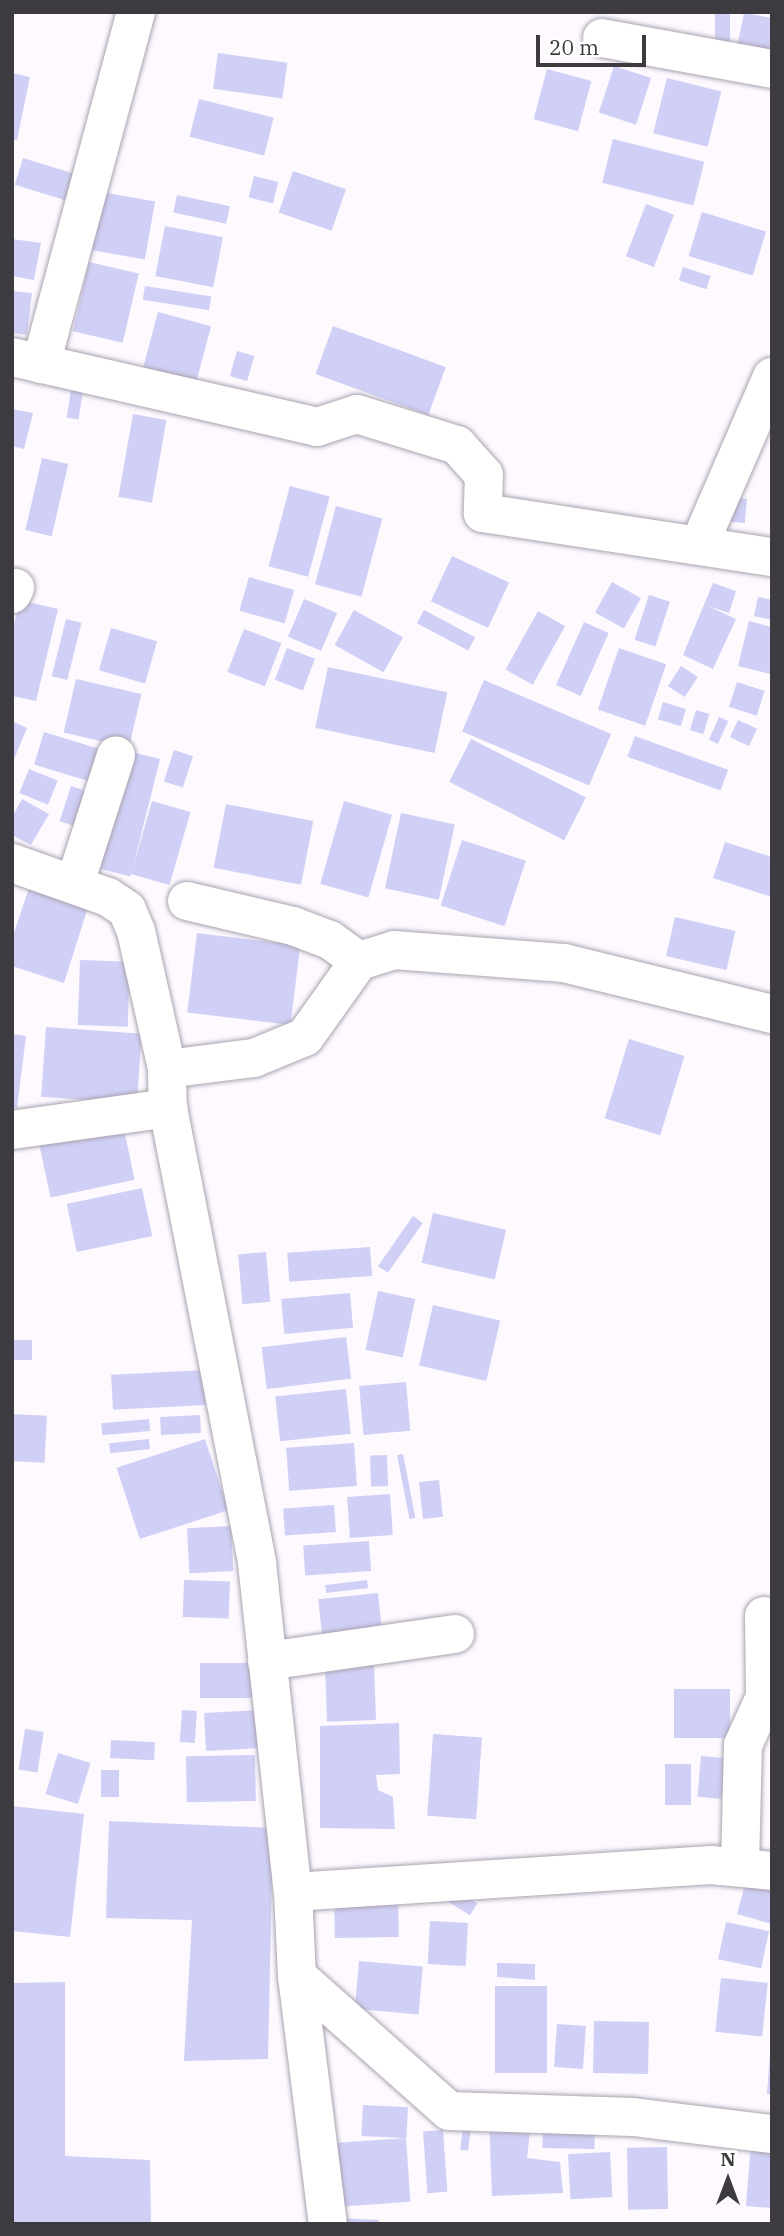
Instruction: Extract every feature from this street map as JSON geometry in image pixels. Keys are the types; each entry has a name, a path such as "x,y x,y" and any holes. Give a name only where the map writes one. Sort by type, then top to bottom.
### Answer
{"street":[{"path":"136,12 26,361 317,427 357,414 457,445 484,475 483,513 700,543 772,557"},
{"path":"602,38 772,69"},
{"path":"700,543 772,377"},
{"path":"75,883 116,755"},
{"path":"12,863 75,883 127,910 167,1069 168,1108 257,1563 293,1892 297,1976 328,2224"},
{"path":"187,901 293,926 330,940 359,961"},
{"path":"167,1069 254,1058 304,1037 359,961 394,950 564,963 772,1014"},
{"path":"12,1130 168,1108"},
{"path":"293,1892 756,1869 743,1745 765,1697 764,1616"},
{"path":"267,1661 456,1634"},
{"path":"297,1976 449,2111 633,2117 772,2134"}],"building":[{"path":"715,12 730,12 730,45 715,45"},
{"path":"744,13 772,18 772,54 737,47"},
{"path":"218,53 287,63 282,98 213,89"},
{"path":"614,66 651,78 636,125 599,113"},
{"path":"547,69 591,81 578,131 534,119"},
{"path":"12,73 30,77 17,140 12,139"},
{"path":"667,78 721,92 708,147 653,133"},
{"path":"199,99 274,118 264,155 190,137"},
{"path":"613,139 704,162 693,205 602,183"},
{"path":"23,158 78,175 69,201 15,185"},
{"path":"293,171 346,189 332,231 279,213"},
{"path":"254,176 278,182 273,203 249,197"},
{"path":"96,191 155,201 145,260 86,249"},
{"path":"177,195 230,206 226,224 173,213"},
{"path":"646,204 674,215 654,267 626,256"},
{"path":"702,212 766,232 753,276 689,256"},
{"path":"165,226 223,237 213,287 155,276"},
{"path":"12,239 41,243 34,280 12,276"},
{"path":"89,262 139,273 123,343 73,331"},
{"path":"683,267 711,276 706,289 679,280"},
{"path":"145,286 211,296 209,310 143,300"},
{"path":"12,291 32,293 27,335 12,333"},
{"path":"158,312 211,326 195,385 142,371"},
{"path":"333,326 446,367 428,415 316,374"},
{"path":"237,351 254,356 247,381 230,376"},
{"path":"71,390 83,392 78,420 67,418"},
{"path":"12,409 33,413 24,449 12,446"},
{"path":"133,414 166,420 152,503 118,497"},
{"path":"42,458 68,464 52,536 25,530"},
{"path":"290,486 330,497 308,577 269,566"},
{"path":"724,497 747,499 745,523 722,521"},
{"path":"336,506 382,518 361,597 315,584"},
{"path":"452,556 509,583 488,628 431,601"},
{"path":"249,577 294,590 285,624 239,611"},
{"path":"612,582 641,598 624,629 595,613"},
{"path":"713,583 736,591 729,613 708,606 736,619 713,669 683,655"},
{"path":"649,595 670,602 655,646 634,640"},
{"path":"758,597 772,600 772,620 754,616"},
{"path":"304,599 337,613 321,651 288,637"},
{"path":"20,600 58,609 36,701 12,696 12,632"},
{"path":"354,610 403,637 384,672 335,645"},
{"path":"424,610 475,637 468,650 417,623"},
{"path":"538,611 565,626 533,685 506,670"},
{"path":"66,619 82,623 67,680 52,676"},
{"path":"749,621 772,627 770,674 738,666"},
{"path":"584,622 609,633 581,696 556,685"},
{"path":"111,628 157,641 145,684 99,670"},
{"path":"244,629 281,643 265,686 228,672"},
{"path":"287,648 315,659 303,690 275,680"},
{"path":"619,648 666,664 645,726 598,709"},
{"path":"681,666 698,677 685,697 668,686"},
{"path":"328,667 447,692 434,753 315,728"},
{"path":"76,679 141,694 129,748 64,733"},
{"path":"484,680 611,734 589,785 462,732"},
{"path":"737,682 765,691 757,716 729,707"},
{"path":"663,702 686,709 681,726 658,719"},
{"path":"696,710 709,714 703,734 690,730"},
{"path":"719,717 728,721 718,744 709,740"},
{"path":"738,720 757,729 749,746 730,737"},
{"path":"12,721 27,728 12,764"},
{"path":"44,732 111,752 101,785 34,765"},
{"path":"635,736 728,770 721,791 627,757"},
{"path":"471,739 586,798 564,840 449,782"},
{"path":"174,750 193,756 183,788 164,781"},
{"path":"128,751 160,759 131,876 99,868"},
{"path":"29,769 58,781 48,805 19,793"},
{"path":"71,786 95,794 83,829 60,821"},
{"path":"22,799 49,814 31,845 12,835 12,817"},
{"path":"152,801 190,812 170,885 131,874"},
{"path":"344,801 392,815 368,897 320,884"},
{"path":"226,804 313,821 301,885 214,868"},
{"path":"401,813 455,824 439,900 385,888"},
{"path":"462,840 526,861 504,926 441,906"},
{"path":"725,842 772,857 772,897 713,878"},
{"path":"30,885 89,904 64,983 12,966 12,939"},
{"path":"675,917 735,931 726,970 666,956"},
{"path":"197,933 300,946 290,1025 187,1012"},
{"path":"80,960 130,962 128,1027 78,1025"},
{"path":"46,1027 142,1034 137,1104 41,1097"},
{"path":"12,1034 26,1036 17,1108 12,1107"},
{"path":"629,1039 684,1056 660,1135 605,1118"},
{"path":"122,1120 135,1180 51,1198 38,1138"},
{"path":"142,1188 152,1236 77,1252 67,1204"},
{"path":"433,1213 506,1230 495,1280 422,1263"},
{"path":"413,1216 423,1223 388,1273 378,1266"},
{"path":"370,1247 372,1276 289,1282 287,1253"},
{"path":"266,1252 270,1302 242,1304 238,1254"},
{"path":"378,1291 415,1299 403,1358 366,1350"},
{"path":"350,1293 353,1328 284,1334 281,1299"},
{"path":"433,1305 500,1321 486,1381 419,1365"},
{"path":"346,1337 351,1379 267,1389 262,1347"},
{"path":"12,1340 32,1340 32,1360 12,1360"},
{"path":"204,1370 206,1405 113,1410 111,1375"},
{"path":"406,1382 410,1431 363,1435 359,1386"},
{"path":"346,1389 351,1434 280,1441 275,1396"},
{"path":"12,1414 47,1416 44,1463 12,1461"},
{"path":"200,1415 201,1433 161,1435 160,1417"},
{"path":"149,1419 150,1431 102,1435 101,1423"},
{"path":"149,1439 150,1449 110,1453 109,1443"},
{"path":"205,1439 228,1510 140,1539 117,1468"},
{"path":"354,1443 357,1486 289,1491 286,1448"},
{"path":"403,1454 415,1518 410,1519 397,1455"},
{"path":"387,1455 388,1486 371,1487 370,1456"},
{"path":"439,1480 443,1517 423,1519 419,1482"},
{"path":"390,1494 393,1535 350,1538 347,1497"},
{"path":"334,1505 336,1532 285,1535 283,1509"},
{"path":"231,1526 233,1571 189,1573 187,1528"},
{"path":"369,1541 371,1571 305,1576 303,1546"},
{"path":"184,1580 230,1582 229,1619 183,1617"},
{"path":"367,1580 368,1588 326,1593 325,1585"},
{"path":"378,1593 383,1637 323,1643 318,1599"},
{"path":"200,1663 252,1663 252,1698 200,1698"},
{"path":"374,1664 376,1720 327,1722 325,1666"},
{"path":"674,1689 730,1689 730,1738 674,1738"},
{"path":"182,1710 197,1711 195,1743 180,1742"},
{"path":"260,1710 262,1748 206,1751 204,1713"},
{"path":"399,1723 400,1774 376,1775 378,1790 393,1797 395,1829 320,1828 320,1726"},
{"path":"25,1729 44,1732 37,1772 19,1769"},
{"path":"433,1734 482,1737 476,1819 427,1816"},
{"path":"111,1740 155,1742 154,1760 110,1758"},
{"path":"58,1753 91,1763 78,1804 45,1794"},
{"path":"255,1755 256,1801 187,1802 186,1756"},
{"path":"701,1756 725,1758 721,1799 697,1797"},
{"path":"665,1764 691,1764 691,1805 665,1805"},
{"path":"101,1770 119,1770 119,1797 101,1797"},
{"path":"12,1806 84,1814 70,1937 12,1931"},
{"path":"109,1821 273,1828 268,2059 184,2061 192,1920 106,1918"},
{"path":"746,1881 772,1888 772,1924 737,1914"},
{"path":"451,1887 477,1903 470,1915 444,1899"},
{"path":"398,1889 399,1937 335,1938 334,1890"},
{"path":"430,1921 468,1923 466,1966 428,1964"},
{"path":"726,1922 769,1931 761,1968 718,1959"},
{"path":"359,1961 423,1967 419,2014 355,2009"},
{"path":"497,1963 535,1964 535,1980 497,1977"},
{"path":"721,1978 768,1983 762,2037 715,2032"},
{"path":"65,1982 65,2156 150,2160 151,2224 12,2224 12,1983"},
{"path":"495,1986 547,1986 547,2073 495,2073"},
{"path":"594,2021 649,2022 648,2074 593,2073"},
{"path":"557,2024 586,2026 583,2069 554,2067"},
{"path":"770,2052 772,2094 767,2094"},
{"path":"363,2105 408,2107 406,2138 361,2136"},
{"path":"543,2116 595,2117 594,2149 542,2148"},
{"path":"489,2118 531,2121 527,2158 560,2162 563,2193 492,2196"},
{"path":"463,2127 471,2128 468,2151 460,2150"},
{"path":"443,2130 447,2192 427,2193 423,2131"},
{"path":"406,2138 410,2202 336,2207 331,2143"},
{"path":"751,2143 772,2145 772,2208 746,2206"},
{"path":"667,2147 668,2209 628,2210 627,2148"},
{"path":"610,2152 612,2197 570,2199 568,2154"},
{"path":"339,2218 379,2220 379,2224 339,2224"}]}
